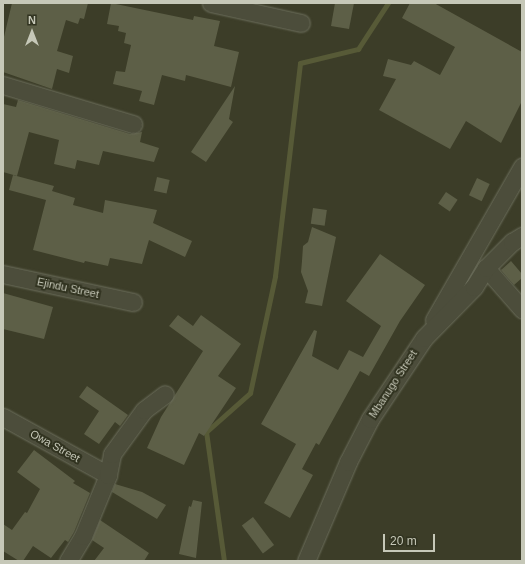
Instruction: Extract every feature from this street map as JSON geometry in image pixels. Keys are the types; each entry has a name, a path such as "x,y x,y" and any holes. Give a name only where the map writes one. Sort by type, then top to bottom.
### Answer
{"street":[{"path":"211,3 301,23"},
{"path":"3,85 132,124"},
{"path":"424,338 522,167"},
{"name":"Mbanugo Street","path":"306,561 348,462 370,419 424,338 474,287 486,268 512,242 522,236"},
{"path":"486,268 522,309"},
{"name":"Ejindu Street","path":"3,274 133,302"},
{"path":"68,561 83,536 108,475 112,454 144,410 165,394"},
{"name":"Owa Street","path":"3,416 108,475"}],"building":[{"path":"12,3 88,3 84,19 80,18 78,24 66,20 57,51 73,56 69,73 57,69 52,89 3,72 3,41"},
{"path":"111,3 193,20 194,16 220,21 214,46 239,52 231,87 186,75 185,81 162,75 154,105 139,101 142,91 113,84 116,71 125,72 131,45 124,43 126,33 118,31 119,26 107,24"},
{"path":"335,3 354,3 349,29 331,26"},
{"path":"410,3 434,3 522,52 522,101 501,143 466,121 450,149 379,110 396,79 383,76 388,59 411,65 414,61 440,75 455,47 402,18"},
{"path":"235,86 229,119 233,122 206,162 191,152"},
{"path":"18,100 130,134 142,132 140,142 159,148 154,162 103,151 99,165 77,160 75,169 54,164 59,140 29,132 17,176 3,172 3,104 16,107"},
{"path":"13,175 54,186 52,191 75,198 73,205 103,213 105,200 157,210 153,223 192,241 185,257 149,240 142,264 110,258 108,266 85,261 84,263 33,250 46,200 9,190"},
{"path":"157,177 170,180 167,194 154,191"},
{"path":"477,178 490,184 482,201 469,195"},
{"path":"446,192 458,200 450,211 438,204"},
{"path":"313,208 327,210 325,226 311,224"},
{"path":"312,227 336,237 322,306 305,303 308,291 301,272 303,246 308,242"},
{"path":"380,254 425,285 400,321 369,376 360,371 319,445 316,443 302,469 313,475 290,518 264,503 296,444 261,424 314,330 317,331 312,356 338,370 349,350 363,357 381,326 346,301"},
{"path":"511,261 522,274 522,278 514,285 501,270"},
{"path":"3,293 53,307 44,339 3,329"},
{"path":"178,315 193,326 201,315 241,344 218,376 236,388 204,436 199,433 184,465 147,448 161,417 203,351 169,326"},
{"path":"87,386 128,415 120,426 115,422 99,444 84,434 99,411 79,397"},
{"path":"34,450 75,481 73,483 90,493 74,532 68,542 65,540 51,558 33,546 23,561 19,561 3,551 3,524 12,530 25,512 27,513 40,489 17,472"},
{"path":"115,484 142,492 166,505 157,519 112,492"},
{"path":"193,500 202,502 196,558 179,554 189,506 191,507"},
{"path":"253,517 274,545 263,553 242,525"},
{"path":"100,520 149,553 144,561 94,561 104,548 92,540"}],"waterway":[{"path":"224,561 206,432 250,393 275,276 300,63 358,49 388,3"}]}
